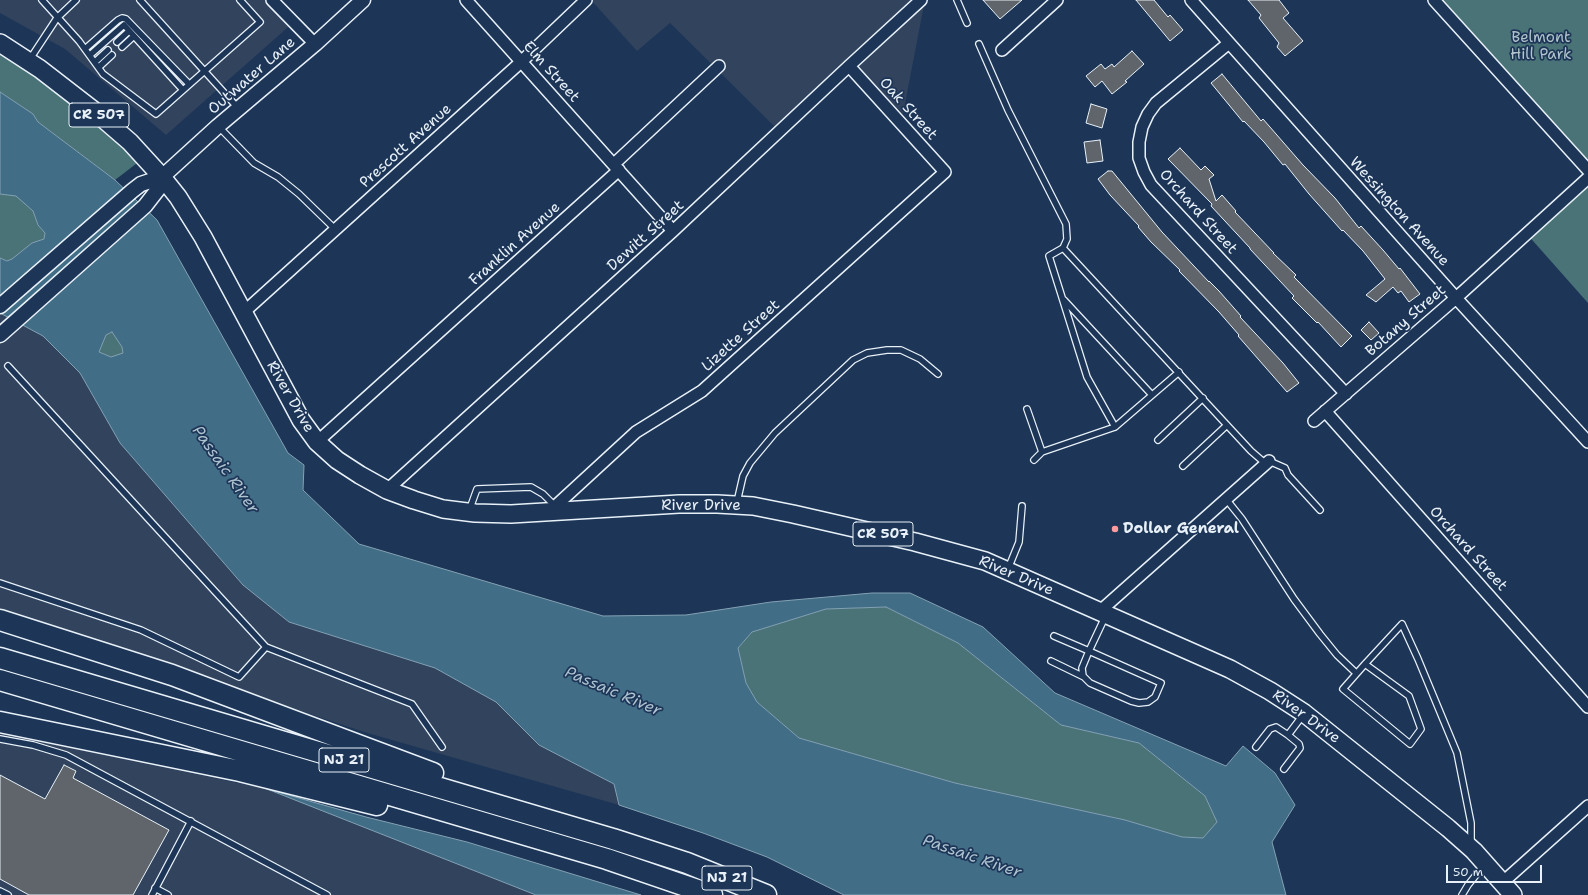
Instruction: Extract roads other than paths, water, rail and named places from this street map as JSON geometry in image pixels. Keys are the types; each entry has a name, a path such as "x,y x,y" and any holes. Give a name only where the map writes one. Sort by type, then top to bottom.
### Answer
{"highway":[{"path":"0,620 172,676 454,780 597,825 688,864"},
{"name":"NJ 21","path":"0,658 598,835 688,864 766,895"},
{"name":"NJ 21","path":"0,680 607,859 712,895"},
{"path":"0,722 248,773 402,811 582,862 680,883"}],"main road":[{"name":"River Drive","path":"0,43 29,62 69,92 112,126 147,159 191,217 244,312 301,420 317,442 337,460 360,475 387,490 443,509 511,514 552,510 632,506 717,504 753,506 915,542 978,559 1007,570 1102,614 1230,669 1270,691 1304,713 1471,848 1508,889"}],"street":[{"path":"272,0 315,44"},
{"name":"Outwater Lane","path":"0,306 132,191 141,184 162,177 218,126 315,44 363,0"},
{"name":"Elm Street","path":"466,0 674,231"},
{"name":"Prescott Avenue","path":"244,312 521,62 586,0"},
{"name":"Dewitt Street","path":"387,490 674,231 921,0"},
{"path":"1002,50 1057,0"},
{"name":"Wessington Avenue","path":"1191,0 1456,298 1588,442"},
{"path":"1434,0 1588,170"},
{"name":"Orchard Street","path":"1229,43 1156,103 1148,114 1142,126 1139,142 1140,158 1144,172 1151,185 1346,394"},
{"name":"Franklin Avenue","path":"317,442 616,168 719,66"},
{"name":"Oak Street","path":"849,66 945,172"},
{"name":"Lizette Street","path":"552,510 636,432 702,391 945,172"},
{"name":"Outwater Lane","path":"0,335 145,206 159,188 162,177"},
{"name":"Botany Street","path":"1314,422 1456,298 1588,178"},
{"name":"Orchard Street","path":"1325,411 1588,707"},
{"path":"1102,614 1268,462"},
{"path":"1508,889 1588,806"}],"lane":[{"path":"42,0 108,78 156,114 260,22 240,0"},
{"path":"29,62 57,18 76,0"},
{"path":"140,0 239,109"},
{"path":"957,0 967,24"},
{"path":"85,49 118,20 122,18 126,19 189,84"},
{"path":"90,56 124,25 183,90"},
{"path":"117,42 129,30"},
{"path":"122,47 134,36"},
{"path":"979,44 1008,110 1066,224 1067,239 1063,248 1050,256 1088,377 1115,427"},
{"path":"97,65 108,50"},
{"path":"97,65 112,55"},
{"path":"218,126 254,163 278,177 299,194 335,229"},
{"path":"1063,248 1251,450 1268,462 1285,468 1288,475 1320,510"},
{"path":"1063,299 1152,395"},
{"path":"736,505 743,476 750,463 775,433 852,360 867,353 901,350 920,358 938,374"},
{"path":"8,366 266,646 412,704 442,747"},
{"path":"1034,460 1042,452 1115,427 1178,372"},
{"path":"1158,440 1203,398"},
{"path":"1027,409 1042,452"},
{"path":"1183,466 1227,424"},
{"path":"468,512 477,489 531,487 543,494 552,510"},
{"path":"1226,499 1242,519 1294,599 1320,634 1337,655 1356,673"},
{"path":"1007,570 1019,542 1022,506"},
{"path":"0,583 141,630 239,677 266,646"},
{"path":"1084,677 1082,668 1102,614"},
{"path":"1365,664 1409,696 1421,729 1410,744 1343,689 1356,673 1402,624 1457,754 1471,823 1471,848"},
{"path":"1051,661 1084,677 1090,683 1139,703 1148,702 1155,697 1162,684 1054,636"},
{"path":"1288,735 1304,713"},
{"path":"1256,747 1270,729 1276,727 1288,735 1299,744 1300,748 1284,769"},
{"path":"0,739 33,745 66,755 327,895"},
{"path":"152,895 191,821"},
{"path":"1462,895 1486,863"},
{"path":"155,888 168,895"},
{"path":"0,891 8,895"}],"water":[{"name":"Passaic River","path":"0,92 33,114 38,122 115,180 157,220 288,453 304,465 303,490 359,544 603,616 686,615 771,602 872,593 910,593 983,627 1055,693 1226,766 1243,746 1275,773 1295,805 1272,842 1286,895 844,895 767,857 703,833 619,805 614,784 539,745 496,702 435,668 289,622 243,585 120,443 80,373 43,336 0,313 0,258 7,261 12,259 32,243 44,239 45,233 38,225 33,211 16,196 0,194","holes":["112,332 122,347 123,353 111,357 99,352 106,335","886,607 958,643 1061,725 1139,743 1205,796 1217,822 1203,838 1182,837 1125,820 955,783 799,738 757,702 746,683 738,648 752,632 826,609"]},
{"path":"267,789 366,817 467,842 641,895 536,895"}],"place":[{"name":"Dollar General","path":"1115,529"}],"park label":[{"name":"Belmont Hill Park","path":"1541,46"}]}
